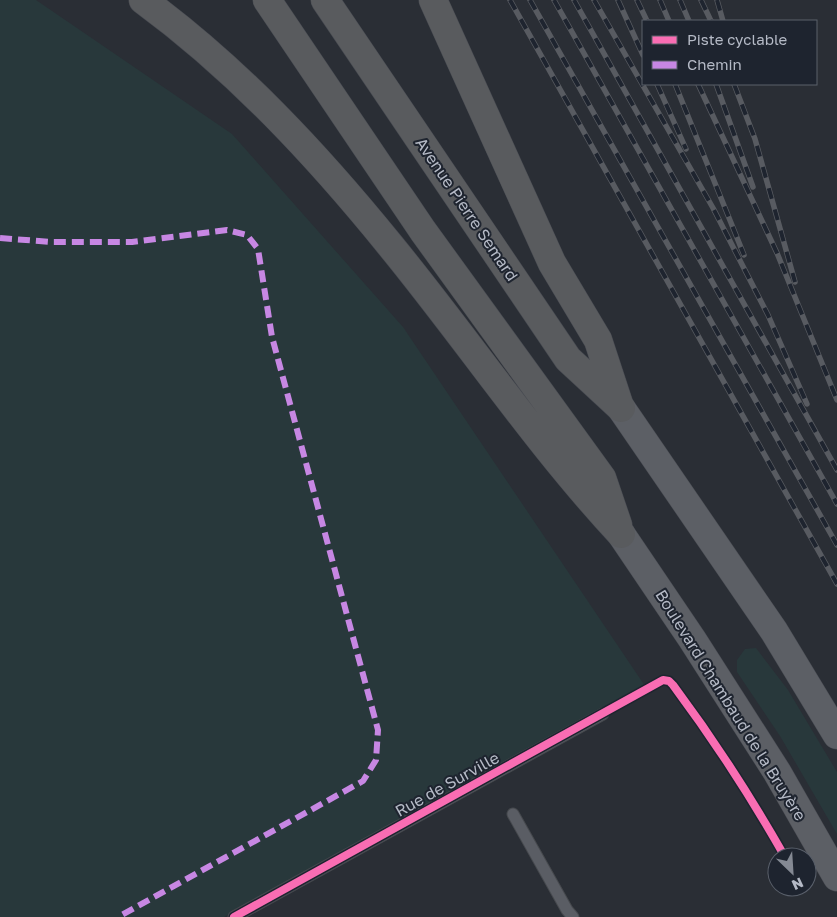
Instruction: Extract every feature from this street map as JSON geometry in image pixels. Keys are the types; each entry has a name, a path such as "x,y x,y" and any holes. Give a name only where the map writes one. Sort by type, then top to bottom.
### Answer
{"highway":[{"path":"143,0 245,85 320,162 390,245 581,492 621,534"},
{"path":"266,0 423,231 602,478 621,534"},
{"name":"Avenue Pierre Semard","path":"325,0 568,360 621,408"},
{"path":"433,0 552,263 598,340 621,408"}],"main road":[{"path":"621,408 774,631 837,735"},
{"name":"Boulevard Chambaud de la Bruyère","path":"621,534 692,639 772,764 837,878"}],"lane":[{"name":"Rue de Surville","path":"234,917 603,714"},
{"path":"513,814 567,910 573,917"}],"shaded area":[{"path":"0,0 36,0 232,134 403,327 645,686 224,917 0,917"},
{"path":"756,648 788,690 837,772 837,834 780,736 737,672 737,660 745,649"}],"railway":[{"path":"510,0 837,584"},
{"path":"530,0 837,545"},
{"path":"554,0 837,504"},
{"path":"574,0 837,470"},
{"path":"594,0 642,84"},
{"path":"618,0 642,53"},
{"path":"637,0 647,20"},
{"path":"660,0 669,20"},
{"path":"680,0 689,20"},
{"path":"701,0 711,20"},
{"path":"717,0 723,20"},
{"path":"643,85 713,208 768,315 807,404"},
{"path":"657,85 686,149"},
{"path":"675,85 744,255"},
{"path":"698,85 777,253 837,400"},
{"path":"716,85 753,187"},
{"path":"734,85 755,139 795,282"}],"marked path":[{"path":"0,238 51,242 132,242 227,230 247,235 258,249 272,337 378,730 376,760 363,781 118,917"}],"cycle path":[{"path":"234,917 663,680 669,681 673,685 703,727 779,847"}]}
